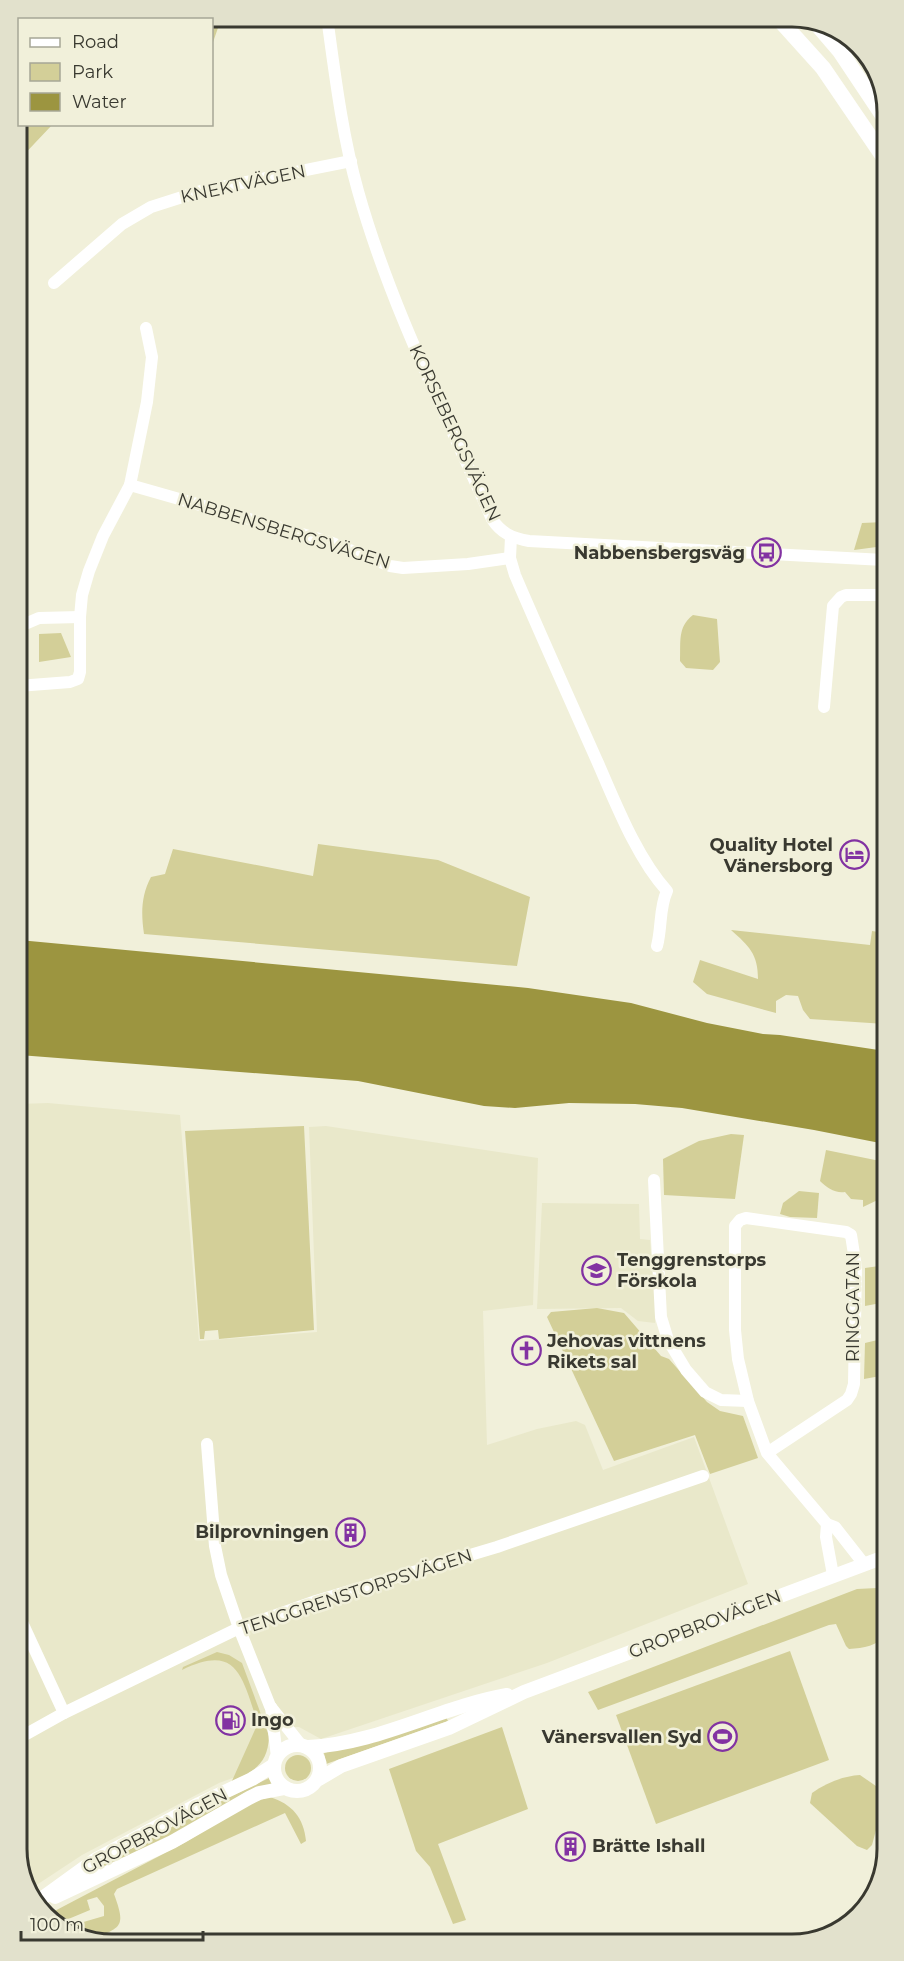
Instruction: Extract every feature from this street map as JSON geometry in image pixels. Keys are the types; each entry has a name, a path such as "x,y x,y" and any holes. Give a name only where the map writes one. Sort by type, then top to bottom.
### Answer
{"main road":[{"path":"786,27 823,68 877,147"},
{"path":"826,35 840,51 876,106"}],"street":[{"name":"KORSEBERGSVÄGEN","path":"329,27 351,161 380,260 409,334 492,519 498,529 511,537 510,558 519,585 613,796 648,866 667,891 662,900 661,932 657,946"},
{"name":"KNEKTVÄGEN","path":"54,283 122,224 151,207 201,190 351,161"},
{"path":"27,685 70,682 78,679 82,595 89,571 104,536 130,485 147,402 152,357 146,328"},
{"name":"NABBENSBERGSVÄGEN","path":"130,485 330,542 390,566 403,568 468,564 510,558"},
{"path":"511,537 529,541 877,560"},
{"path":"824,708 834,606 841,597 846,595 877,595"},
{"path":"27,623 39,618 80,617"},
{"path":"654,1180 660,1317 668,1340 686,1370 705,1392 720,1400 748,1401"},
{"name":"RINGGATAN","path":"767,1453 847,1400 851,1394 854,1384 856,1267 851,1235 846,1232 746,1218 740,1220 735,1226 735,1330 738,1359 748,1401 767,1453 827,1524 835,1527 864,1564"},
{"path":"207,1444 215,1546 221,1575 270,1706 277,1780 285,1788 296,1792 306,1790 319,1779 320,1762 315,1753 304,1746 270,1706"},
{"name":"TENGGRENSTORPSVÄGEN","path":"27,1734 64,1713 239,1628 316,1601 555,1528 703,1476"},
{"path":"827,1524 826,1537 833,1575"},
{"name":"GROPBROVÄGEN","path":"319,1779 341,1766 449,1728 524,1692 877,1559"},
{"path":"27,1633 64,1713"},
{"name":"GROPBROVÄGEN","path":"304,1746 355,1741 478,1701 524,1692"},
{"path":"276,1761 287,1747 304,1746"},
{"name":"GROPBROVÄGEN","path":"44,1899 95,1860 199,1804 252,1779 276,1761"},
{"name":"GROPBROVÄGEN","path":"44,1900 172,1842 249,1798 285,1788"}],"shaded area":[{"path":"48,1103 180,1115 199,1341 317,1332 309,1127 326,1126 538,1158 533,1305 483,1311 487,1445 537,1429 576,1421 585,1425 603,1470 694,1437 748,1584 547,1663 321,1739 299,1727 260,1727 241,1775 219,1783 82,1855 36,1886 29,1866 27,1849 27,1104"},
{"name":"Tenggrenstorps Förskola","path":"542,1203 639,1204 640,1239 650,1240 655,1323 638,1321 621,1308 537,1309"}],"green space":[{"path":"213,27 218,27 213,42"},
{"path":"27,126 51,126 27,151"},
{"path":"877,522 877,547 854,550 862,523"},
{"path":"693,615 717,619 720,662 713,670 686,668 680,661 682,630"},
{"path":"61,633 71,657 39,662 39,634"},
{"path":"318,844 438,860 530,897 517,966 144,934 142,912 145,891 151,877 165,874 173,849 313,876"},
{"path":"731,930 870,945 872,931 877,932 877,1023 810,1019 803,1010 798,996 786,995 776,1001 776,1013 707,994 693,982 700,960 758,979 754,957 743,941"},
{"path":"304,1126 314,1330 219,1339 218,1330 205,1331 204,1339 200,1339 185,1131"},
{"path":"731,1134 744,1135 735,1199 664,1195 663,1159 699,1141"},
{"path":"826,1150 877,1160 877,1200 863,1207 863,1200 851,1199 845,1192 835,1191 820,1181"},
{"path":"799,1191 819,1193 817,1218 790,1217 780,1214 783,1203"},
{"path":"877,1266 877,1304 865,1306 865,1268"},
{"path":"597,1308 624,1313 661,1356 669,1359 707,1402 720,1411 743,1416 758,1458 710,1474 695,1435 614,1461 547,1317 551,1312"},
{"path":"877,1340 877,1377 864,1379 865,1343"},
{"path":"877,1588 877,1642 870,1646 849,1649 836,1624 829,1625 598,1710 588,1692 857,1589"},
{"name":"Vänersvallen Syd","path":"790,1651 829,1760 656,1824 616,1715"},
{"path":"217,1652 229,1655 242,1663 269,1736 266,1754 258,1766 231,1783 258,1723 242,1680 227,1663 216,1660 201,1662 182,1670 183,1667"},
{"path":"446,1717 448,1721 326,1764 324,1753"},
{"path":"502,1727 528,1809 438,1844 466,1920 453,1924 430,1867 416,1851 389,1769"},
{"path":"298,1755 307,1759 311,1768 307,1777 298,1781 289,1777 285,1768 289,1759"},
{"path":"860,1775 877,1787 877,1826 872,1845 867,1850 857,1846 810,1803 812,1793 823,1786 841,1778"},
{"path":"269,1778 273,1785 244,1793 187,1830 101,1871 99,1867 174,1824"},
{"path":"270,1797 291,1808 303,1825 306,1841 301,1844 285,1813 117,1889 114,1894 120,1913 119,1924 105,1934 73,1925 104,1916 104,1906 97,1897 87,1900 90,1910 65,1920 54,1911 186,1842 250,1803"}],"water":[{"path":"27,941 528,988 631,1003 707,1023 763,1034 877,1050 877,1142 682,1108 635,1104 569,1103 515,1108 484,1106 358,1081 27,1056"}],"place":[{"name":"Nabbensbergsväg","path":"766,553"},
{"name":"Quality Hotel Vänersborg","path":"854,855"},
{"name":"Tenggrenstorps Förskola","path":"596,1270"},
{"name":"Jehovas vittnens Rikets sal","path":"526,1351"},
{"name":"Bilprovningen","path":"350,1532"},
{"name":"Ingo","path":"230,1720"},
{"name":"Vänersvallen Syd","path":"723,1737"},
{"name":"Brätte Ishall","path":"571,1846"}]}
